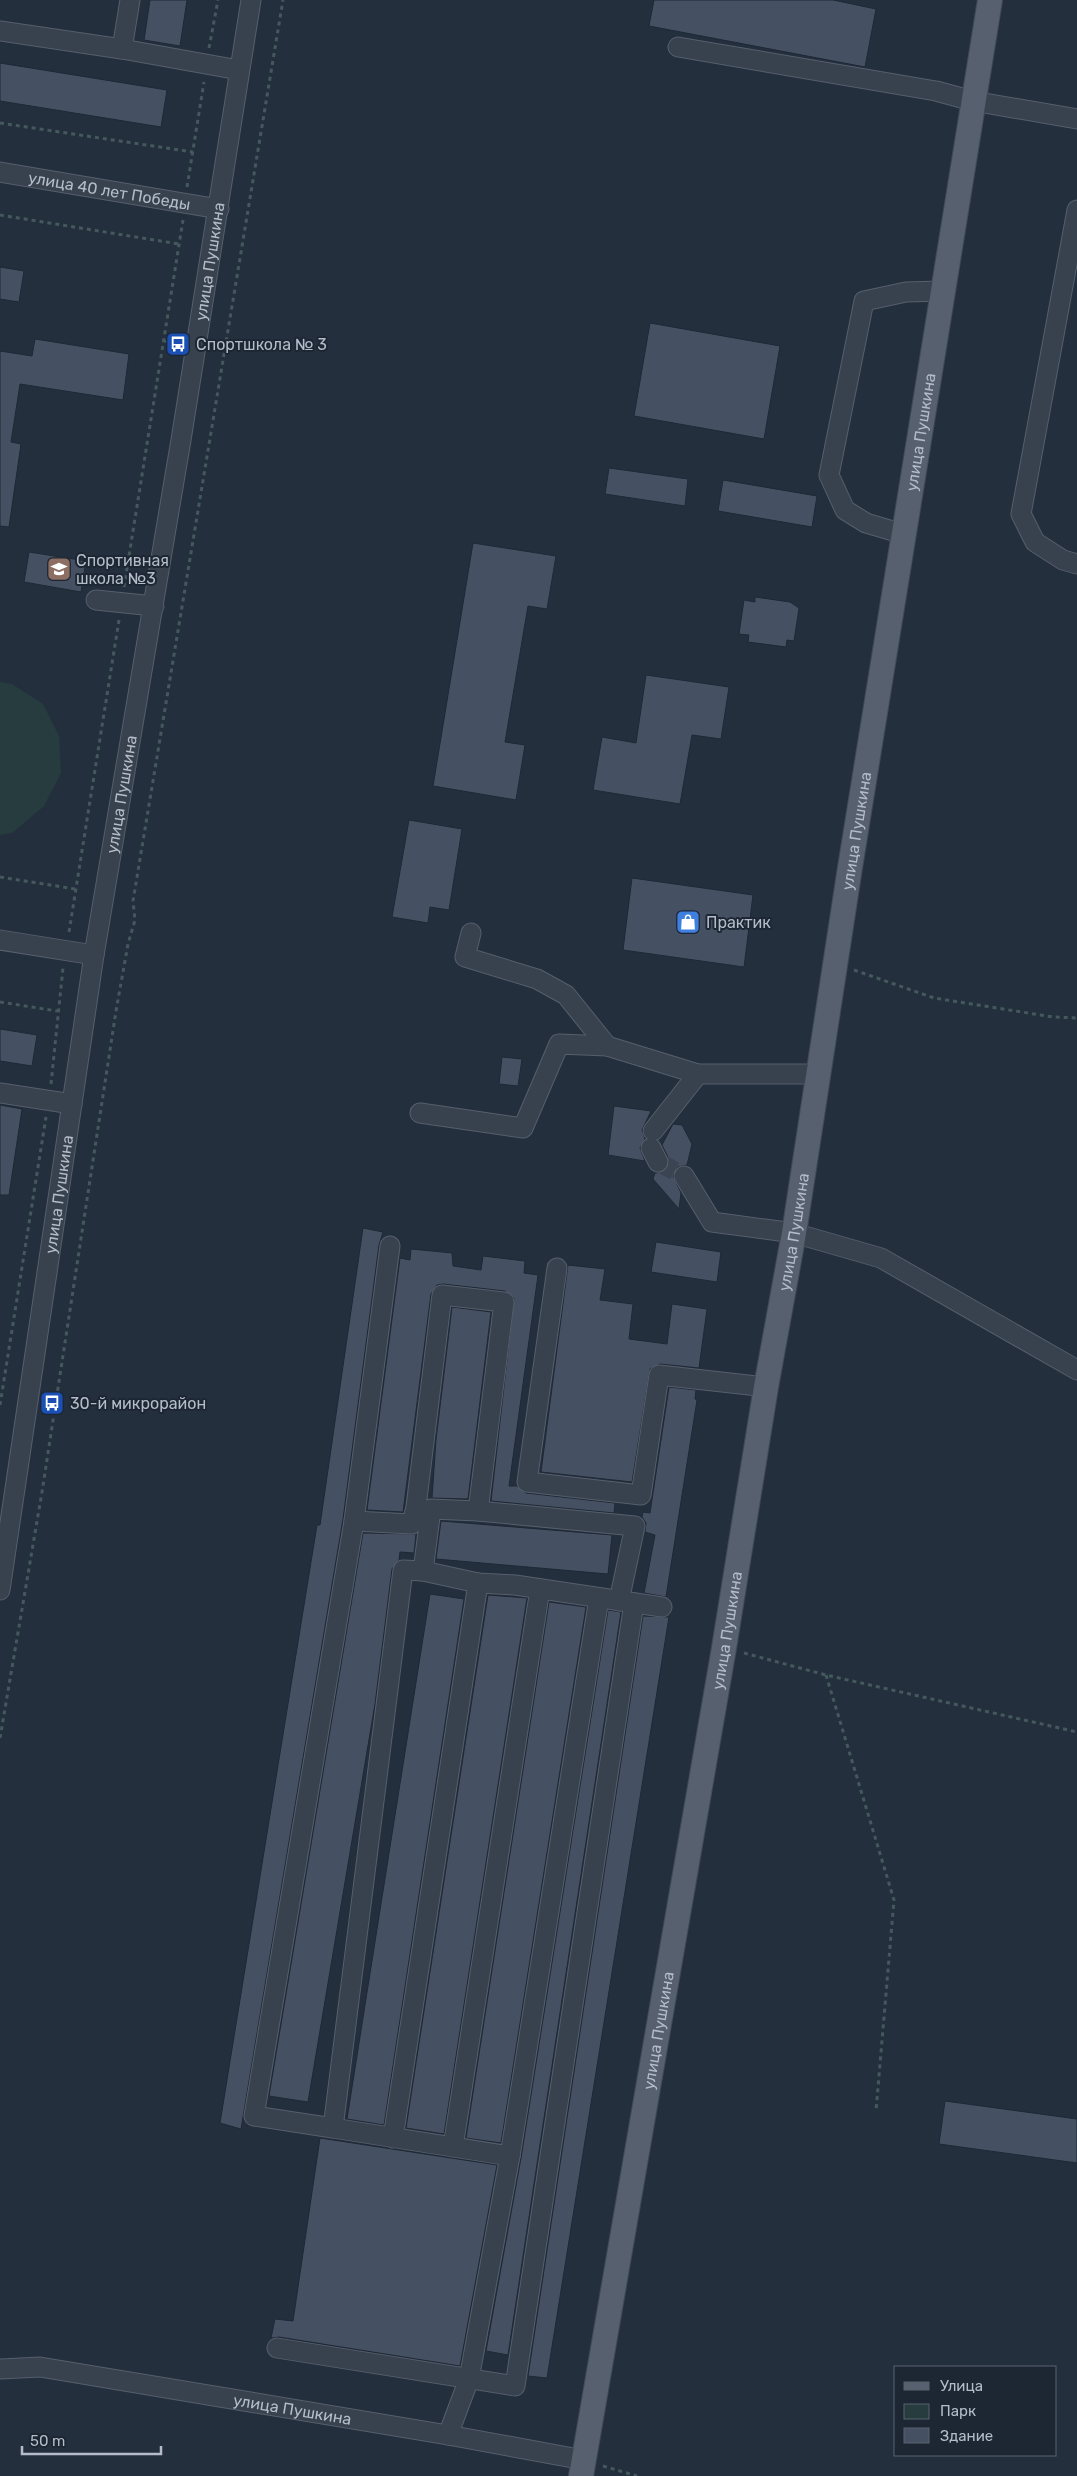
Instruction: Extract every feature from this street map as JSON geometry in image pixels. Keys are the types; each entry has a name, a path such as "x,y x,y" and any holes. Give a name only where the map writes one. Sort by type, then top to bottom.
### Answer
{"main road":[{"name":"улица Пушкина","path":"582,2468 724,1648 766,1387 794,1233 817,1074 990,0"}],"street":[{"path":"122,48 130,0"},
{"name":"улица Пушкина","path":"0,1590 94,955 154,606 251,0"},
{"path":"0,31 122,48 239,70"},
{"path":"678,47 936,91 973,102 1077,118"},
{"name":"улица 40 лет Победы","path":"0,172 218,209"},
{"path":"1077,210 1021,514 1035,542 1063,560 1077,564"},
{"path":"903,534 866,523 845,510 829,475 864,301 906,292 942,291"},
{"path":"96,600 154,606"},
{"path":"471,933 465,957 537,979 566,995 607,1046"},
{"path":"0,940 94,955"},
{"path":"420,1113 523,1128 559,1044 607,1046 698,1074 817,1074"},
{"path":"654,1147 698,1074"},
{"path":"0,1093 72,1104"},
{"path":"684,1176 712,1222 794,1233 881,1258 1077,1370"},
{"path":"390,1246 354,1521 254,2116 510,2156"},
{"path":"557,1268 527,1482 641,1495"},
{"path":"423,1571 424,1508 442,1295 504,1302 478,1511"},
{"path":"277,2348 515,2386 626,1602 634,1526 641,1495 659,1375 766,1387"},
{"path":"354,1521 412,1524 424,1508"},
{"path":"424,1508 478,1511 634,1526"},
{"path":"332,2128 403,1570 423,1571 478,1583 540,1589 662,1607"},
{"path":"393,2138 478,1583"},
{"path":"454,2147 540,1589"},
{"path":"448,2435 469,2379 510,2156 599,1598"},
{"name":"улица Пушкина","path":"0,2369 40,2367 448,2435 582,2468"}],"path":[{"path":"0,1405 49,1101 57,1011 75,889 180,244 206,65 218,0"},
{"path":"0,1738 42,1492 116,1011 128,944 135,920 133,901 283,0"},
{"path":"0,123 193,152"},
{"path":"0,215 180,244"},
{"path":"164,342 178,344"},
{"path":"204,443 210,444"},
{"path":"0,877 75,889"},
{"path":"836,962 934,998 1054,1017 1077,1018"},
{"path":"0,1002 57,1011"},
{"path":"724,1648 826,1675 1077,1732"},
{"path":"826,1675 894,1900 876,2111"},
{"path":"582,2468 637,2476"}],"green space":[{"path":"0,682 12,684 43,704 59,736 61,773 44,806 12,833 0,835"}],"building":[{"path":"150,0 187,0 180,46 144,40"},
{"path":"654,0 833,0 876,9 865,67 649,26"},
{"path":"0,63 167,90 161,127 0,101"},
{"path":"0,267 24,271 19,302 0,299"},
{"path":"650,323 780,346 764,439 634,416"},
{"path":"35,339 129,354 123,400 20,384 11,442 21,444 9,527 0,526 0,351 32,356"},
{"path":"609,468 688,479 685,506 605,494"},
{"path":"723,480 817,496 812,527 718,511"},
{"path":"473,543 556,556 547,609 528,606 505,742 525,745 516,800 433,786"},
{"path":"29,552 86,561 81,592 24,582"},
{"path":"755,597 790,602 799,608 794,641 787,640 786,647 748,642 749,635 739,634 744,600 755,602"},
{"path":"646,675 729,687 721,739 692,735 680,804 593,790 602,737 636,743"},
{"path":"409,820 462,829 449,910 430,907 428,923 392,917"},
{"name":"Практик","path":"632,878 753,895 744,967 623,950"},
{"path":"0,1029 37,1035 32,1066 0,1061"},
{"path":"502,1057 522,1059 518,1086 499,1084"},
{"path":"0,1105 22,1109 9,1195 0,1195"},
{"path":"614,1106 651,1111 642,1130 645,1139 640,1148 645,1161 608,1155"},
{"path":"673,1124 682,1125 692,1144 687,1165 678,1167 673,1176 681,1193 679,1209 653,1179 655,1173 663,1172 668,1168 668,1157 662,1145"},
{"path":"363,1228 383,1232 379,1245 343,1519 241,2129 220,2123 317,1525 320,1525"},
{"path":"656,1242 721,1252 717,1282 651,1272"},
{"path":"411,1249 452,1253 453,1266 481,1270 483,1256 525,1261 524,1273 538,1275 509,1486 517,1486 526,1493 615,1503 614,1513 491,1501 514,1298 505,1291 443,1284 437,1285 431,1294 403,1512 367,1510 400,1258 410,1260"},
{"path":"568,1265 605,1269 600,1300 633,1304 629,1339 667,1344 672,1304 707,1309 699,1368 660,1364 650,1369 632,1482 541,1472"},
{"path":"452,1307 491,1312 468,1499 432,1498 436,1440"},
{"path":"669,1387 696,1390 695,1399 697,1400 666,1597 644,1593 655,1535 645,1532 646,1523 642,1517 643,1512 650,1513"},
{"path":"441,1521 612,1535 608,1574 436,1559"},
{"path":"363,1533 416,1534 414,1553 400,1552 399,1560 392,1569 375,1704 308,2102 269,2096"},
{"path":"430,1594 464,1599 384,2125 347,2119"},
{"path":"488,1595 527,1598 444,2134 406,2128"},
{"path":"549,1602 586,1607 501,2143 466,2138"},
{"path":"608,1610 621,1612 508,2355 486,2351 521,2158"},
{"path":"643,1616 669,1617 547,2378 528,2376"},
{"path":"945,2101 1077,2119 1077,2163 939,2144"},
{"path":"320,2138 497,2165 460,2366 279,2337 271,2338 275,2319 293,2321"}],"tunnel":[{"path":"658,1162 684,1176"}],"place":[{"name":"Спортшкола № 3","path":"178,344"},
{"name":"Спортивная школа №3","path":"59,569"},
{"name":"Практик","path":"688,922"},
{"name":"30-й микрорайон","path":"52,1403"}]}
